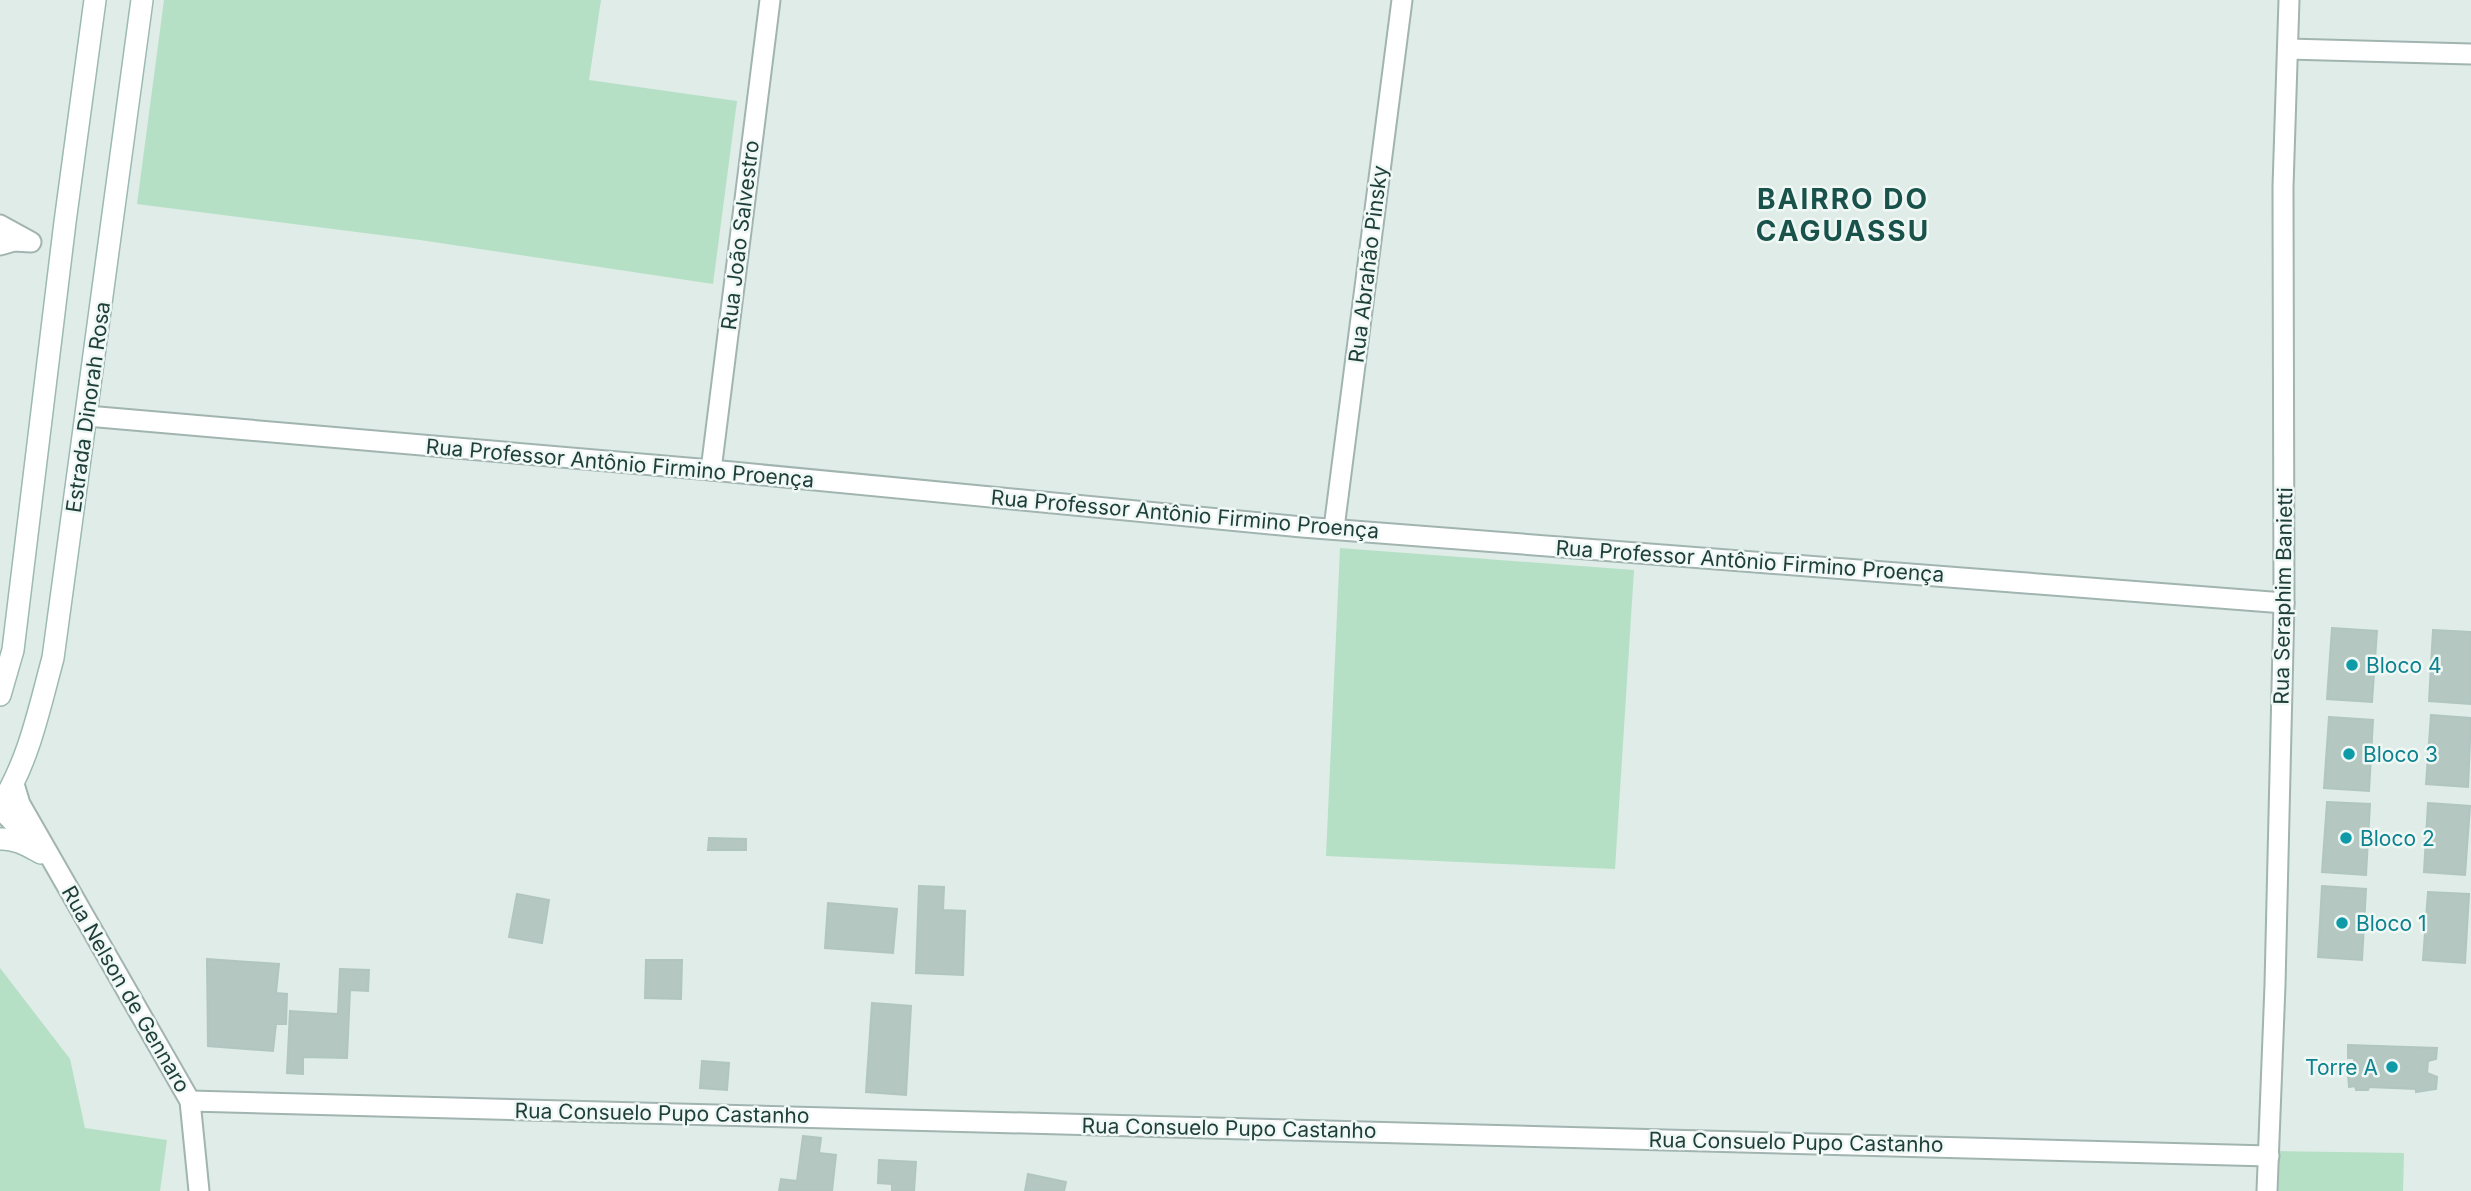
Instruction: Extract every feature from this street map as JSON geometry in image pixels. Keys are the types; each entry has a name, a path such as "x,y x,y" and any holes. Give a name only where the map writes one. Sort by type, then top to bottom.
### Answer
{"main road":[{"name":"Estrada Dinorah Rosa","path":"0,695 13,650 95,0"},
{"name":"Estrada Dinorah Rosa","path":"0,807 14,784 29,746 53,657 142,0"},
{"path":"0,839 22,843 41,853"}],"street":[{"name":"Rua João Salvestro","path":"711,470 770,0"},
{"name":"Rua Abrahão Pinsky","path":"1334,528 1402,0"},
{"name":"Rua Seraphim Banietti","path":"2267,1191 2276,985 2284,603 2283,187 2289,0"},
{"path":"2288,48 2471,54"},
{"path":"0,225 31,242 14,241 0,245"},
{"name":"Rua Professor Antônio Firmino Proença","path":"87,416 1334,528 2284,603"},
{"name":"Rua Nelson de Gennaro","path":"14,784 20,804 190,1101 199,1191"},
{"name":"Rua Nelson de Gennaro","path":"0,807 59,872"},
{"name":"Rua Consuelo Pupo Castanho","path":"190,1101 2269,1156"}],"green space":[{"path":"164,0 601,0 589,80 737,101 713,284 420,240 137,204"},
{"path":"1340,548 1634,570 1615,869 1326,856"},
{"path":"0,968 70,1059 85,1128 167,1140 160,1191 0,1191"},
{"path":"2278,1151 2404,1153 2403,1191 2277,1191"}],"building":[{"name":"Bloco 4","path":"2332,628 2377,631 2372,702 2327,699"},
{"path":"2433,630 2471,632 2471,704 2429,701"},
{"path":"2431,715 2471,718 2468,787 2426,784"},
{"name":"Bloco 3","path":"2329,717 2373,720 2369,791 2324,788"},
{"name":"Bloco 2","path":"2327,802 2370,804 2366,875 2322,872"},
{"path":"2428,803 2470,806 2465,875 2424,872"},
{"path":"709,838 746,839 746,850 708,850"},
{"path":"919,886 944,887 943,910 965,911 963,975 916,973"},
{"name":"Bloco 1","path":"2322,886 2366,889 2362,960 2318,957"},
{"path":"2428,892 2469,894 2465,963 2423,960"},
{"path":"517,894 549,900 542,943 509,937"},
{"path":"828,903 897,909 893,953 825,948"},
{"path":"207,959 279,964 276,993 287,994 286,1024 276,1024 273,1051 208,1046"},
{"path":"646,960 682,960 681,999 645,998"},
{"path":"340,969 369,970 368,991 350,990 347,1058 303,1057 303,1074 287,1073 290,1011 338,1014"},
{"path":"872,1003 911,1006 906,1095 866,1092"},
{"name":"Torre A","path":"2348,1045 2437,1048 2436,1059 2428,1061 2427,1073 2437,1077 2436,1089 2416,1092 2416,1089 2369,1087 2368,1090 2356,1090 2355,1086 2349,1087 2348,1074 2357,1071 2357,1063 2354,1064 2354,1058 2348,1058"},
{"path":"702,1061 729,1063 727,1090 700,1088"},
{"path":"803,1136 821,1138 819,1153 836,1155 832,1191 779,1191 781,1179 797,1181"},
{"path":"879,1160 916,1162 914,1191 892,1191 892,1184 878,1183"},
{"path":"1028,1174 1066,1182 1064,1191 1025,1191"}],"place":[{"name":"Bloco 4","path":"2352,665"},
{"name":"Bloco 3","path":"2349,754"},
{"name":"Bloco 2","path":"2346,838"},
{"name":"Bloco 1","path":"2342,923"},
{"name":"Torre A","path":"2392,1067"}],"district":[{"name":"BAIRRO DO CAGUASSU","path":"1843,215"}]}
